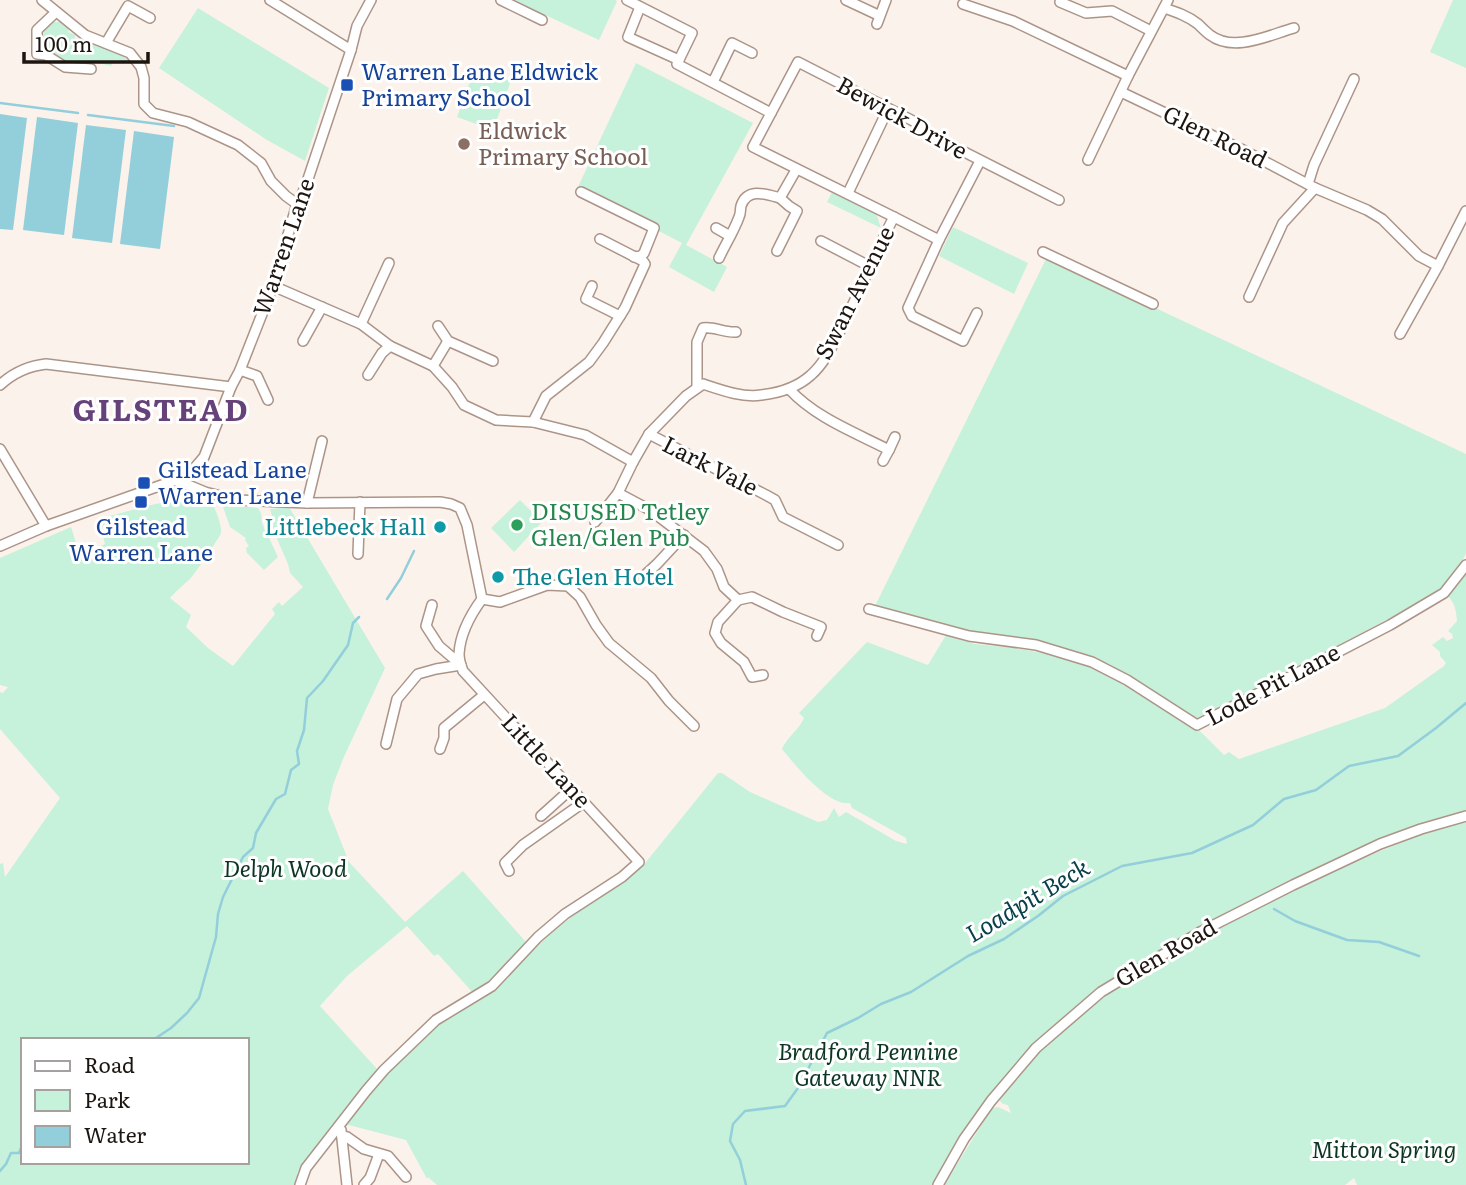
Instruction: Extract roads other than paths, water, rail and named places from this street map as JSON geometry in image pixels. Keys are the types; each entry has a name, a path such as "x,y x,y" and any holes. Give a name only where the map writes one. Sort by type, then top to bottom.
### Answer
{"street":[{"path":"270,0 351,50"},
{"name":"Warren Lane","path":"0,546 46,526 176,480 192,471 204,457 273,286 297,204 358,26 371,0"},
{"path":"501,0 542,20"},
{"path":"627,0 692,33 677,64 771,113"},
{"path":"846,0 878,20 886,0"},
{"path":"1059,2 1086,13 1112,11 1152,31"},
{"path":"90,69 65,66 46,55 37,54 37,30 49,4 85,35 130,53 141,67 144,78 144,104 153,113 188,122 238,145 261,163 271,181 297,204"},
{"path":"963,4 1013,21 1128,76"},
{"path":"1088,160 1166,4 1212,37 1223,41 1249,41 1294,27"},
{"path":"106,43 128,6 150,18"},
{"path":"640,7 628,37 678,60"},
{"path":"713,82 732,43 751,53"},
{"name":"Bewick Drive","path":"771,113 798,62 919,124 923,131 1059,200"},
{"path":"1249,298 1283,223 1311,186 1314,165 1354,79"},
{"name":"Glen Road","path":"1121,92 1245,151 1311,186 1367,210 1382,219 1419,256 1438,266"},
{"path":"848,194 888,109"},
{"name":"Swan Avenue","path":"697,388 703,384 759,396 789,389 811,376 826,357 894,217 753,147 771,113"},
{"path":"977,313 963,341 912,316 908,308 980,161"},
{"path":"780,198 796,170"},
{"path":"581,192 653,228 644,253 635,257"},
{"path":"719,258 740,217 745,198 759,192 780,198 797,211 777,251"},
{"path":"1400,334 1466,211"},
{"path":"894,217 939,240"},
{"path":"716,228 730,236"},
{"path":"533,422 546,396 589,362 603,343 620,316 645,264 600,240"},
{"path":"821,241 869,266"},
{"path":"1043,252 1153,304"},
{"path":"361,324 389,263"},
{"path":"273,286 361,324 390,346 433,366 464,405 496,420 533,422 585,435 633,462"},
{"path":"592,286 586,299 620,316"},
{"path":"303,341 322,307"},
{"path":"438,326 448,341 492,361"},
{"path":"595,522 618,493 649,434 697,388 697,342 703,328 736,332"},
{"path":"433,366 448,341"},
{"path":"368,375 382,353 390,346"},
{"path":"0,385 16,373 32,366 46,364 231,387"},
{"path":"240,370 257,376 268,400"},
{"path":"789,389 800,402 815,412 889,450"},
{"name":"Lark Vale","path":"649,434 775,500 783,517 838,545"},
{"path":"884,461 895,437"},
{"path":"307,503 322,441"},
{"path":"0,449 46,526"},
{"path":"176,480 205,492 236,500 307,503 440,502 460,508 467,525 482,599 463,635 460,661 418,674 397,699 386,744"},
{"path":"618,493 650,510 704,551 717,569 724,586 738,600"},
{"path":"358,554 360,502"},
{"path":"643,577 684,535"},
{"name":"Lode Pit Lane","path":"869,609 969,636 1036,645 1092,662 1127,680 1197,726 1390,625 1444,593 1466,565"},
{"path":"482,599 499,601 547,585 568,586 580,597 609,643 651,678 694,726"},
{"path":"763,675 752,681 744,662 721,643 715,633 718,622 738,600 752,597 821,627 817,636"},
{"name":"Little Lane","path":"340,1125 384,1070 436,1020 492,986 547,929 622,877 639,862 484,695 463,671 460,661 439,646 426,626 432,605"},
{"path":"440,750 444,728 484,695"},
{"path":"541,816 571,789"},
{"path":"509,872 505,863 523,845 584,802"},
{"name":"Glen Road","path":"938,1185 964,1139 991,1101 1036,1048 1101,992 1202,931 1293,885 1380,844 1466,816"},
{"path":"340,1125 347,1185"},
{"path":"300,1185 306,1168 340,1125"},
{"path":"342,1136 348,1137 364,1149 388,1156 406,1177"},
{"path":"364,1185 370,1178 379,1154"}],"water":[{"path":"0,114 27,118 13,230 0,229"},
{"path":"37,117 78,123 64,235 23,230"},
{"path":"86,125 126,130 112,243 72,238"},
{"path":"134,131 174,137 160,249 120,244"}],"waterway":[{"path":"0,103 78,113"},
{"path":"88,115 174,126"},
{"path":"387,599 414,551"},
{"path":"156,1038 171,1028 199,998 216,937 223,897 243,857 253,848 256,833 276,799 285,794 291,770 299,764 297,751 304,730 307,698 323,681 348,645 353,623 359,617"},
{"name":"Loadpit Beck","path":"746,1185 740,1160 730,1141 733,1124 745,1111 785,1106 798,1088 827,1033 881,1004 911,992 968,956 1004,939 1063,896 1122,866 1192,853 1253,825 1284,799 1316,790 1349,766 1398,756 1466,703"},
{"path":"1274,909 1295,921 1347,940 1379,942 1419,956"},
{"path":"0,1171 11,1153 19,1153 21,1148"}],"place":[{"name":"Warren Lane Eldwick Primary School","path":"347,85"},
{"name":"Eldwick Primary School","path":"464,144"},
{"name":"Gilstead Lane Warren Lane","path":"144,483"},
{"name":"Gilstead Warren Lane","path":"141,502"},
{"name":"DISUSED Tetley Glen/Glen Pub","path":"517,525"},
{"name":"Littlebeck Hall","path":"440,527"},
{"name":"The Glen Hotel","path":"498,577"}],"district":[{"name":"GILSTEAD","path":"161,411"}],"park label":[{"name":"Delph Wood","path":"285,869"},
{"name":"Bradford Pennine Gateway NNR","path":"868,1065"},
{"name":"Mitton Spring","path":"1384,1150"}]}
